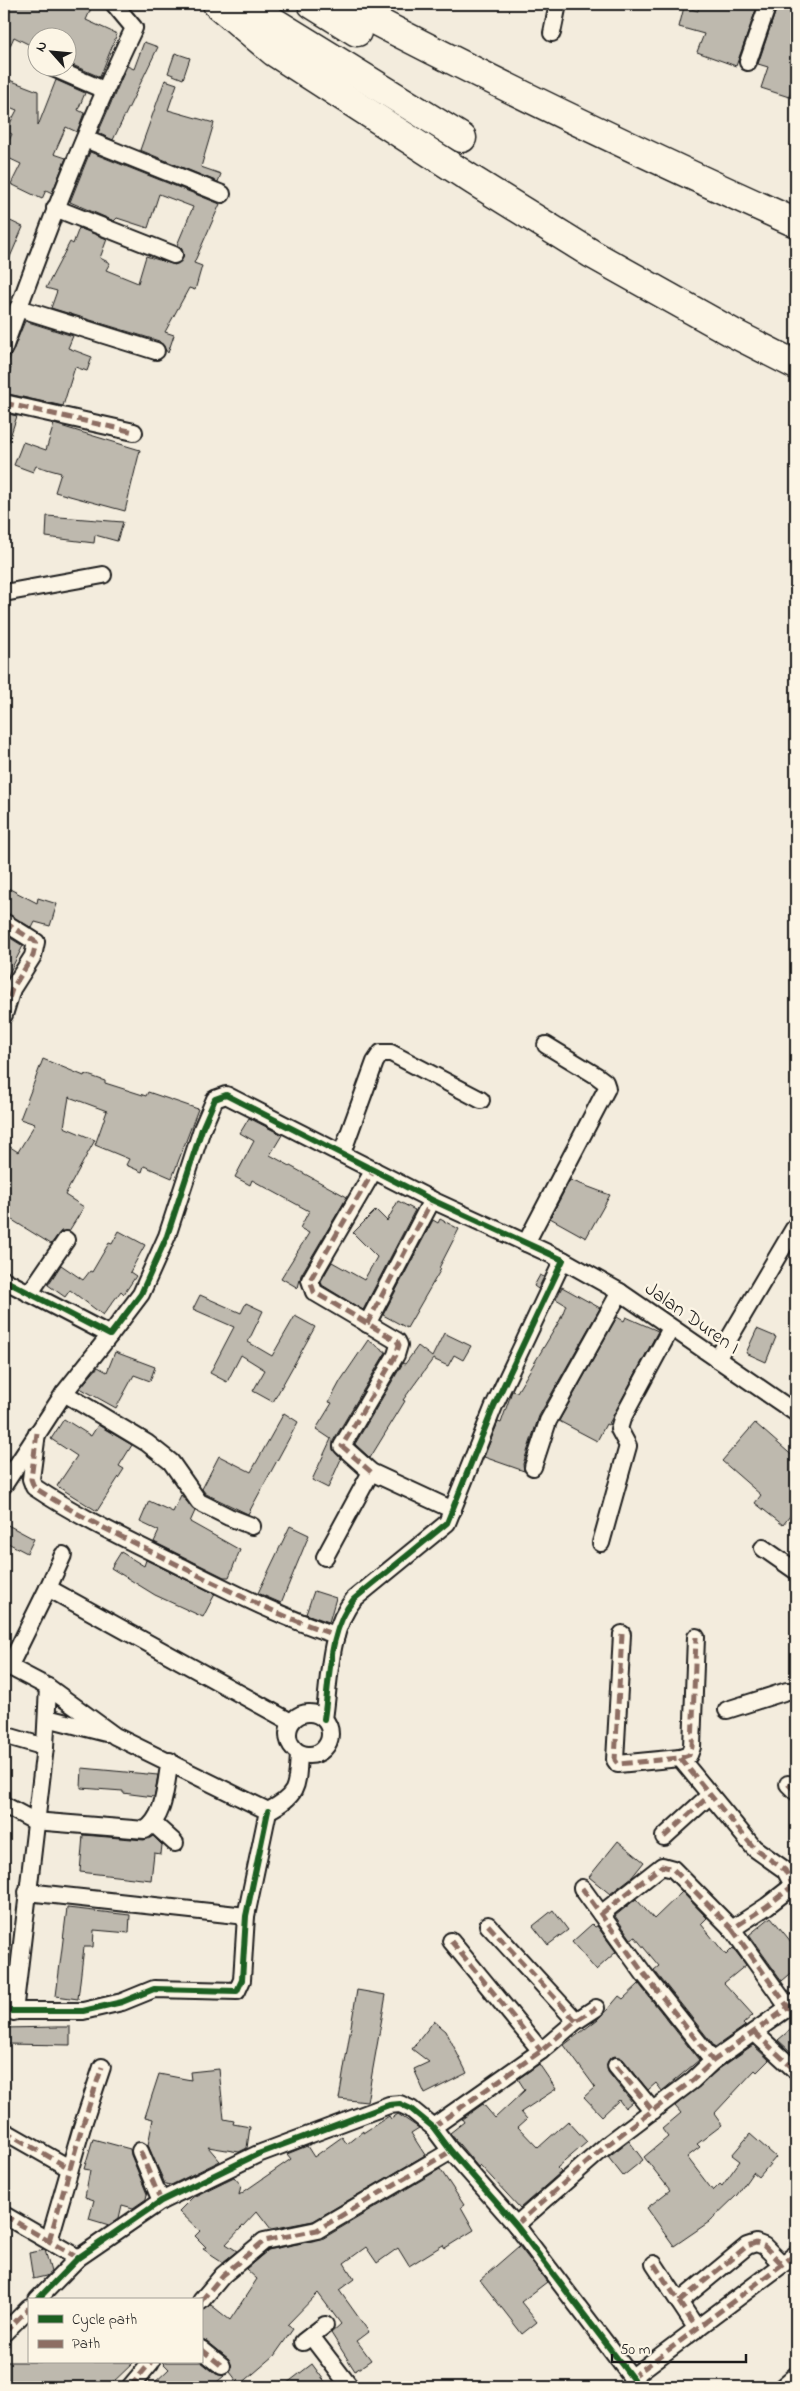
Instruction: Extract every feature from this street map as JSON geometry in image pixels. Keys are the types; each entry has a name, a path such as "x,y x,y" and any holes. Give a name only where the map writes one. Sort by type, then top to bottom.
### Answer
{"highway":[{"path":"216,4 274,52 474,181 592,254 735,334 796,364"},
{"path":"245,4 462,138"},
{"path":"312,4 371,40"},
{"path":"343,4 461,66 568,118 796,223"}],"street":[{"path":"4,348 55,208 104,90 134,28 114,4"},
{"path":"552,33 558,4"},
{"path":"748,62 768,4"},
{"path":"76,78 104,90"},
{"path":"85,139 222,194"},
{"path":"55,208 174,255"},
{"path":"18,308 156,352"},
{"path":"4,403 134,432"},
{"path":"4,593 102,575"},
{"path":"4,922 36,942 33,956 8,986 4,1015"},
{"path":"526,1243 607,1088 605,1082 597,1076 546,1044"},
{"path":"342,1153 375,1062 381,1053 391,1053 481,1100"},
{"name":"Jalan Duren I","path":"110,1335 145,1286 167,1236 202,1129 215,1098 226,1095 432,1200 563,1260 620,1292 796,1413"},
{"path":"374,1170 310,1280 314,1292 397,1341 399,1345 396,1355 342,1446 371,1472 453,1510"},
{"path":"367,1324 432,1200"},
{"path":"717,1359 796,1224"},
{"path":"29,1294 66,1240"},
{"path":"324,1719 336,1635 343,1611 354,1599 447,1523 494,1406 563,1260"},
{"path":"4,1280 110,1335 64,1393 4,1485"},
{"path":"533,1467 548,1421 620,1292"},
{"path":"601,1542 628,1446 619,1429 622,1419 671,1328"},
{"path":"64,1393 146,1443 171,1462 199,1502 252,1526"},
{"path":"37,1433 31,1483 40,1491 125,1539 228,1590 313,1628 336,1635"},
{"path":"325,1556 371,1472"},
{"path":"764,1548 796,1571"},
{"path":"63,1555 48,1588 6,1666 48,1687 115,1736"},
{"path":"48,1588 291,1722"},
{"path":"622,1634 616,1762 618,1764 680,1758 689,1755 692,1747 696,1637"},
{"path":"48,1687 48,1718 45,1747 34,1821 27,1892 9,2012 83,2010 122,2002 154,1989 237,1991 242,1980 246,1916 268,1811"},
{"path":"727,1710 787,1691 796,1691"},
{"path":"313,1713 324,1719 329,1726 330,1735 323,1750 316,1755 299,1754 290,1745 287,1734 291,1722 301,1714 313,1713"},
{"path":"48,1718 115,1736 170,1761 268,1811"},
{"path":"4,1735 45,1747"},
{"path":"268,1811 284,1803 292,1793 297,1782 299,1754"},
{"path":"680,1758 709,1796 754,1848 785,1870 795,1888 732,1929"},
{"path":"4,1805 34,1821 145,1830 154,1824 159,1816 170,1761"},
{"path":"664,1837 709,1796"},
{"path":"154,1824 175,1843"},
{"path":"516,2225 608,2145 693,2080 713,2061 792,2004 732,1929 673,1869 662,1866 601,1914"},
{"path":"582,1888 644,1974 713,2061"},
{"path":"27,1892 246,1916"},
{"path":"488,1925 576,2021"},
{"path":"451,1941 541,2051"},
{"path":"432,2127 541,2051 576,2021 596,2008"},
{"path":"754,2032 796,2072"},
{"path":"616,2066 653,2111"},
{"path":"49,2241 69,2168 102,2067"},
{"path":"38,2298 78,2258 161,2201 258,2154 389,2105 400,2104 411,2109 432,2127 516,2225 635,2383 697,2329 796,2254"},
{"path":"4,2131 69,2168"},
{"path":"140,2151 161,2201"},
{"path":"202,2300 223,2275 264,2241 317,2230 451,2151"},
{"path":"4,2215 78,2258"},
{"path":"679,2302 747,2246 756,2243 764,2246 782,2264"},
{"path":"654,2264 697,2329"},
{"path":"4,2333 28,2309"},
{"path":"325,2325 307,2339 350,2387"},
{"path":"202,2350 222,2366"},
{"path":"130,2387 149,2364"},
{"path":"782,2387 796,2375"}],"building":[{"path":"4,4 73,6 93,4 86,20 117,34 100,77 78,67 78,28 28,28 28,44 14,37 4,59"},
{"path":"699,4 758,4 736,66 697,52 704,34 679,27 684,7 698,11"},
{"path":"778,4 796,4 796,57 790,80 794,81 789,97 761,88 768,67 758,64"},
{"path":"144,42 158,47 113,140 98,133 127,66 134,69"},
{"path":"175,53 190,58 183,79 168,73"},
{"path":"4,78 38,91 38,126 56,80 85,93 78,110 84,113 77,132 66,127 54,154 66,158 52,193 46,190 42,199 11,184 21,164 4,156 4,151 12,134 6,131 17,110 4,105"},
{"path":"165,80 177,84 168,110 214,123 201,167 221,174 218,182 140,150"},
{"path":"90,152 220,204 194,263 202,266 195,290 189,288 165,332 174,335 168,353 159,341 51,308 57,291 46,288 70,242 73,244 79,228 107,239 100,258 110,263 106,270 138,283 146,256 175,265 183,258 182,249 177,245 193,207 159,194 148,228 117,218 114,221 70,202"},
{"path":"4,218 23,227 4,271"},
{"path":"25,321 73,336 68,348 92,357 87,371 75,367 63,406 4,393 11,368 6,367"},
{"path":"4,413 17,416 6,449 4,448"},
{"path":"54,424 140,450 125,511 55,492 61,473 36,466 33,472 14,465 23,442 46,450"},
{"path":"47,516 123,522 117,541 95,535 94,543 46,537"},
{"path":"4,886 37,903 38,898 57,904 50,926 35,922 32,928 4,912"},
{"path":"4,934 23,946 4,983"},
{"path":"43,1059 84,1076 85,1074 105,1081 105,1083 146,1096 148,1092 198,1109 172,1178 144,1166 142,1172 126,1165 129,1159 95,1145 107,1111 69,1097 64,1127 95,1140 65,1195 84,1207 69,1231 61,1231 51,1244 4,1215 4,1143 18,1152 35,1124 20,1119"},
{"path":"249,1118 282,1135 270,1155 347,1197 301,1275 298,1288 281,1278 309,1233 300,1228 309,1211 252,1180 250,1185 235,1177 254,1141 240,1133"},
{"path":"570,1180 610,1195 586,1238 550,1218"},
{"path":"398,1201 415,1210 363,1310 322,1285 321,1281 332,1262 364,1280 377,1257 353,1233 376,1210 387,1221"},
{"path":"440,1219 459,1229 439,1268 441,1269 407,1328 383,1315 433,1220 438,1223"},
{"path":"119,1231 145,1245 130,1272 136,1276 124,1294 121,1291 103,1315 70,1290 65,1297 48,1285 61,1265 83,1280 90,1271 92,1272 109,1243 112,1244"},
{"path":"540,1275 544,1277 538,1289 534,1286"},
{"path":"562,1287 600,1308 539,1416 523,1464 524,1471 484,1457 498,1422 501,1423 512,1391 517,1392 560,1320 566,1305 556,1299"},
{"path":"200,1295 241,1313 246,1303 263,1311 248,1342 272,1356 295,1316 315,1327 273,1402 253,1391 265,1370 241,1355 227,1382 210,1373 234,1327 193,1309"},
{"path":"617,1317 624,1321 626,1317 658,1331 611,1420 608,1425 606,1424 597,1441 559,1421"},
{"path":"757,1329 776,1337 766,1362 746,1353"},
{"path":"444,1333 471,1346 463,1360 454,1355 448,1366 433,1359 403,1400 405,1401 370,1458 355,1444 403,1363 405,1364 418,1346 432,1357"},
{"path":"368,1340 386,1352 333,1441 333,1450 341,1459 328,1488 312,1480 331,1439 316,1429 332,1403 329,1402 341,1380"},
{"path":"115,1352 155,1367 150,1381 134,1375 116,1408 80,1388 98,1367 107,1372"},
{"path":"284,1413 298,1422 248,1514 206,1494 202,1489 219,1456 251,1472"},
{"path":"64,1419 91,1436 98,1425 132,1445 119,1466 124,1469 97,1511 57,1486 77,1456 51,1439"},
{"path":"755,1423 796,1459 796,1508 783,1525 755,1503 761,1495 722,1461"},
{"path":"181,1495 195,1511 190,1522 240,1550 229,1577 224,1577 154,1542 159,1531 140,1522 149,1501 173,1512"},
{"path":"4,1523 34,1539 27,1553 4,1541"},
{"path":"290,1526 309,1535 281,1603 258,1593"},
{"path":"121,1552 144,1566 146,1560 215,1594 203,1617 155,1595 111,1568"},
{"path":"314,1591 336,1598 329,1622 306,1614"},
{"path":"82,1768 158,1775 154,1797 123,1793 123,1791 81,1788"},
{"path":"83,1835 144,1840 153,1836 162,1845 161,1854 154,1853 151,1880 80,1872"},
{"path":"618,1841 644,1862 632,1877 610,1894 589,1877"},
{"path":"682,1892 707,1918 701,1924 726,1955 733,1948 746,1965 724,1983 753,2015 743,2024 745,2026 715,2047 654,1970 659,1966 635,1937 631,1939 615,1916 636,1899 654,1919"},
{"path":"67,1908 130,1915 129,1933 94,1930 93,1947 84,1947 78,1999 56,1996"},
{"path":"553,1910 568,1930 548,1945 533,1926"},
{"path":"771,1917 796,1948 796,1969 782,1981 749,1935"},
{"path":"592,1924 595,1927 597,1926 616,1952 596,1970 572,1942"},
{"path":"639,1984 699,2060 662,2091 656,2083 648,2090 623,2059 615,2056 610,2058 607,2063 608,2072 632,2102 625,2108 619,2100 602,2116 584,2097 595,2087 564,2045 602,2016 619,1996 623,1999"},
{"path":"357,1990 386,1995 367,2102 339,2099"},
{"path":"434,2021 446,2031 467,2073 425,2094 414,2069 429,2062 412,2049"},
{"path":"796,2025 796,2047 791,2052 778,2040"},
{"path":"70,2027 70,2045 4,2044 4,2028"},
{"path":"753,2045 769,2060 757,2072 755,2070 714,2114 722,2125 697,2144 700,2147 687,2157 713,2191 720,2184 722,2186 740,2161 732,2155 750,2134 776,2157 759,2177 753,2172 737,2195 709,2222 674,2246 647,2208 670,2190 644,2157 668,2137 662,2129 681,2113 675,2106 719,2069"},
{"path":"539,2064 556,2089 521,2112 527,2119 518,2127 538,2148 568,2121 587,2142 557,2168 561,2172 520,2208 480,2165 478,2167 450,2133 464,2122 462,2119 483,2104 495,2118 525,2090 518,2079"},
{"path":"219,2069 224,2119 234,2121 233,2124 250,2127 247,2148 239,2152 208,2147 220,2161 171,2185 165,2184 148,2145 153,2119 145,2117 159,2074 191,2080 190,2072"},
{"path":"398,2114 419,2128 411,2133 425,2155 313,2221 271,2229 257,2211 226,2244 237,2251 223,2262 203,2249 206,2247 195,2236 200,2231 179,2211 193,2197 234,2177 241,2185 239,2195 291,2159 287,2154 307,2146 314,2157 342,2137 347,2144 363,2131 363,2133 389,2116 391,2119"},
{"path":"93,2139 130,2149 147,2194 146,2199 133,2208 122,2205 119,2218 109,2225 89,2219 94,2200 85,2197 90,2170 84,2169"},
{"path":"629,2141 643,2160 623,2176 608,2157"},
{"path":"440,2169 464,2205 461,2207 474,2230 445,2248 443,2245 409,2266 398,2248 377,2263 366,2247 344,2263 354,2279 339,2290 369,2332 357,2341 371,2360 355,2371 331,2333 341,2324 318,2293 287,2325 293,2329 274,2356 240,2385 230,2372 232,2367 229,2359 207,2341 202,2339 202,2310 211,2305 230,2320 257,2279 246,2269 268,2250 322,2239"},
{"path":"519,2246 547,2282 521,2302 537,2322 522,2334 480,2280"},
{"path":"45,2250 51,2272 46,2276 33,2279 29,2253"},
{"path":"4,2362 28,2362 28,2364 132,2364 108,2387 4,2387"},
{"path":"202,2363 216,2374 224,2376 211,2387 150,2387 169,2369 164,2364"},
{"path":"312,2364 329,2387 282,2387"}],"marked path":[{"path":"4,403 134,432"},
{"path":"4,922 36,942 33,956 12,989 4,1015"},
{"path":"371,1472 342,1446 396,1355 399,1345 397,1341 314,1292 310,1280 374,1170"},
{"path":"367,1324 432,1200"},
{"path":"37,1433 31,1479 34,1487 125,1539 220,1586 277,1613 336,1635"},
{"path":"622,1634 615,1760 618,1764 680,1758 689,1755 692,1747 696,1637"},
{"path":"680,1758 754,1848 785,1870 796,1891"},
{"path":"788,1784 796,1792"},
{"path":"664,1837 709,1796"},
{"path":"601,1914 662,1866 673,1869 732,1929 794,1885"},
{"path":"582,1888 644,1974 713,2061"},
{"path":"488,1925 576,2021"},
{"path":"732,1929 788,2007"},
{"path":"451,1941 541,2051"},
{"path":"516,2225 607,2145 693,2080 713,2061 796,2002"},
{"path":"433,2127 541,2051 576,2021 596,2008"},
{"path":"754,2032 796,2071"},
{"path":"616,2066 653,2111"},
{"path":"49,2241 82,2127 102,2067"},
{"path":"4,2131 69,2168"},
{"path":"140,2151 161,2201"},
{"path":"202,2300 223,2275 264,2241 317,2230 451,2151"},
{"path":"4,2215 78,2258"},
{"path":"679,2302 747,2246 756,2243 764,2246 782,2264"},
{"path":"631,2378 796,2254"},
{"path":"654,2264 697,2329"},
{"path":"4,2333 28,2309"},
{"path":"202,2350 222,2366"},
{"path":"130,2387 149,2364"}],"cycle path":[{"path":"4,1280 110,1335 141,1294 167,1236 202,1129 215,1099 226,1095 432,1200 563,1260 494,1406 447,1523 354,1599 345,1611 335,1640 324,1719"},
{"path":"4,2011 83,2011 122,2002 154,1989 237,1991 242,1980 246,1916 268,1811"},
{"path":"39,2298 78,2258 161,2201 258,2154 389,2105 400,2104 411,2109 433,2127 451,2151 516,2225 639,2387"}]}
